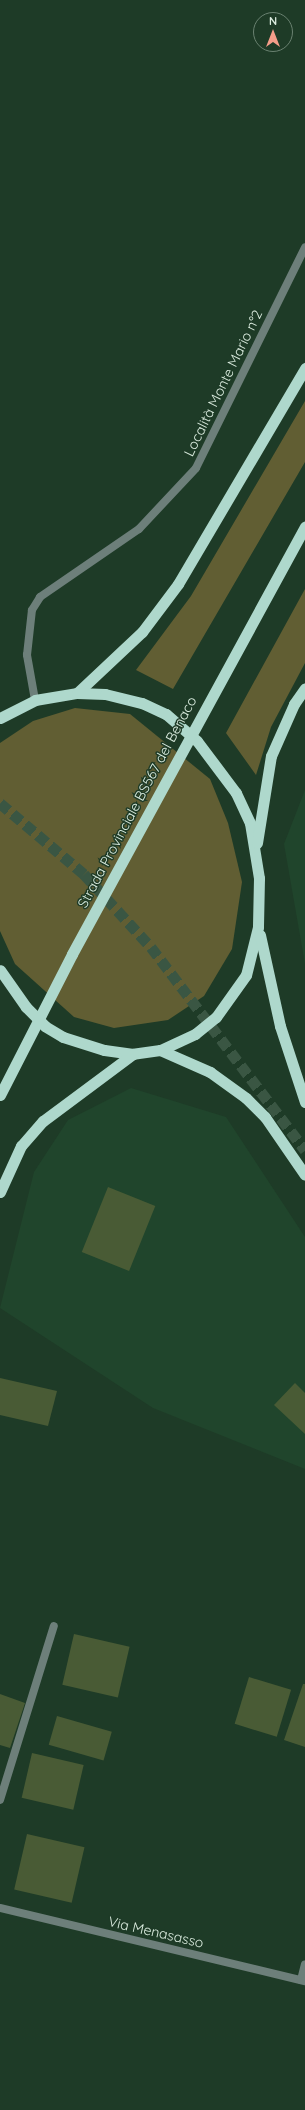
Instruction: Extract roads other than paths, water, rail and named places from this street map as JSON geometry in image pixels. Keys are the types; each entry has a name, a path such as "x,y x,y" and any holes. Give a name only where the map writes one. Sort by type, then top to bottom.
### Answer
{"highway":[{"path":"77,693 142,632 178,584 305,368"},
{"name":"Strada Provinciale BS567 del Benaco","path":"0,1095 72,954 305,526"},
{"path":"305,688 294,704 271,756 256,848 258,928 280,1026 305,1102"},
{"path":"2,715 35,700 77,693 105,694 142,703 181,726 229,781 250,823 256,848"},
{"path":"0,970 12,991 45,1026 82,1044 133,1054 160,1050 195,1034 229,1000 246,975 258,928"},
{"path":"160,1050 210,1072 246,1098 265,1118 305,1175"},
{"path":"0,1192 21,1146 43,1121 133,1054"}],"street":[{"name":"Località Monte Mario n°2","path":"35,700 27,655 32,610 40,597 139,529 196,468 305,247"},
{"path":"0,1800 54,1626"},
{"name":"Via Menasasso","path":"0,1908 303,1980"},
{"path":"303,1980 305,1964"}],"tunnel":[{"path":"0,803 84,874 151,947 305,1150"}]}
